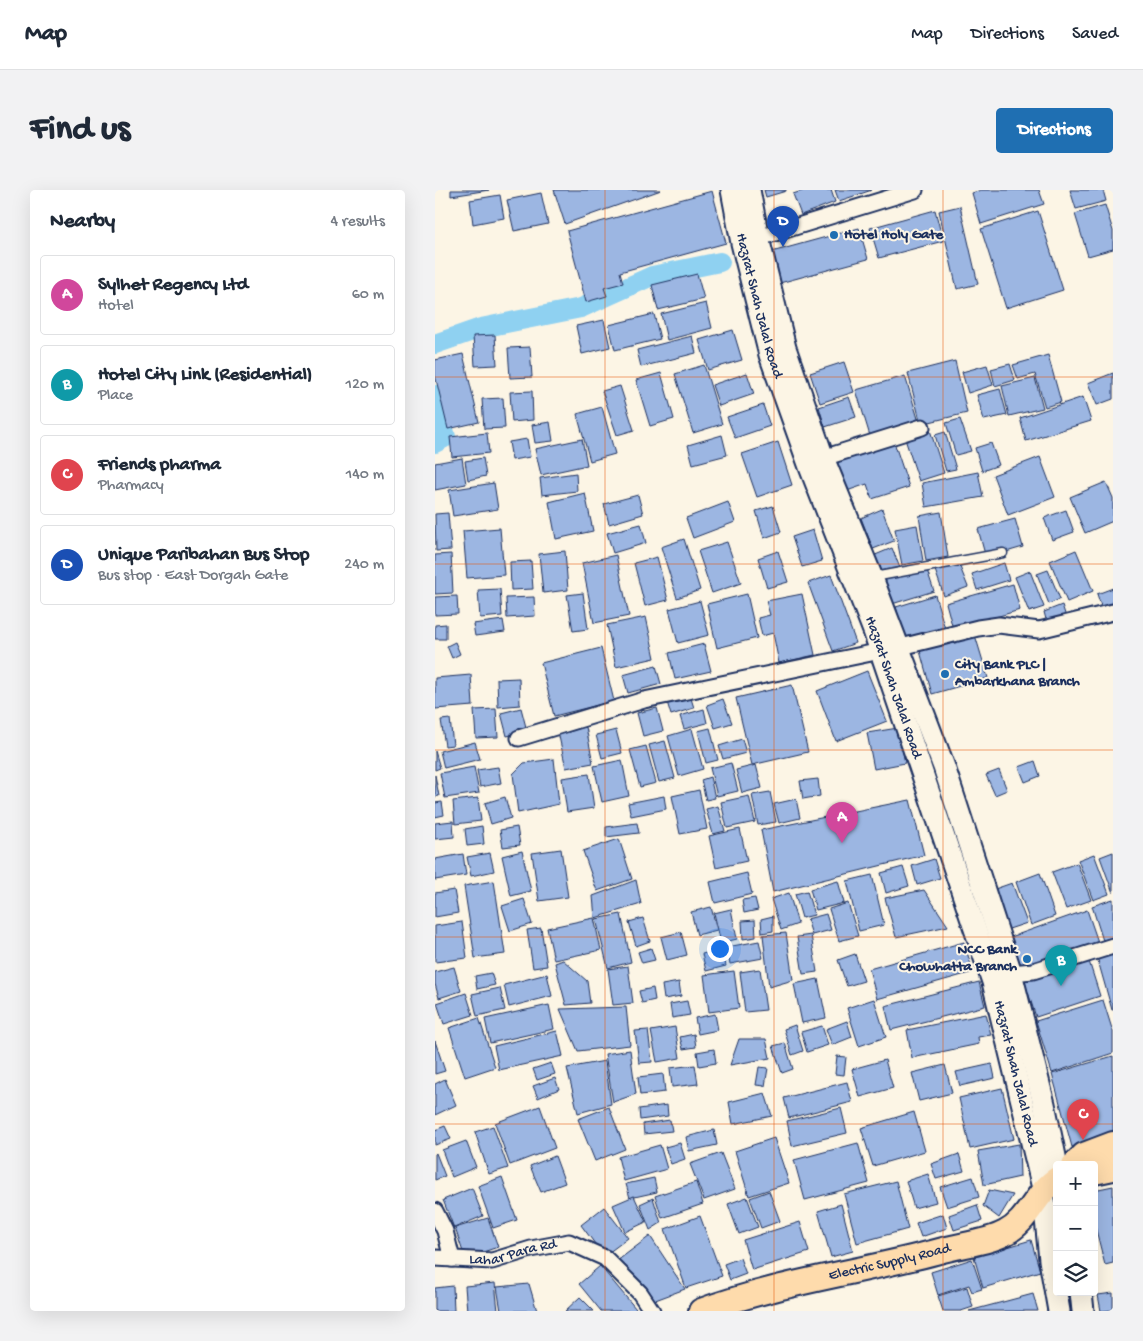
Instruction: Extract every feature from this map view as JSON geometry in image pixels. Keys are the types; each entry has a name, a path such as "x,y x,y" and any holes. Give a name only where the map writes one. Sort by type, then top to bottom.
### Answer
{"main road":[{"name":"Hazrat Shah Jalal Road","path":"732,190 823,458 872,578 889,650 993,982 1050,1184 1050,1260 1059,1311"},
{"name":"Hazrat Shah Jalal Road","path":"749,190 750,240 770,355 810,467 889,650 944,766 1011,973 1044,1104 1056,1161"},
{"path":"1077,1161 1084,1155 1113,1144"},
{"path":"1098,1171 1113,1168"},
{"name":"Electric Supply Road","path":"701,1311 742,1296 920,1256 1005,1233 1025,1218 1050,1184"},
{"path":"1081,1296 1083,1311"}],"street":[{"path":"750,240 915,190"},
{"path":"823,458 922,427"},
{"path":"519,738 644,700 889,650 979,628 999,625 1039,630 1113,612"},
{"path":"1011,973 1033,971 1113,946"},
{"path":"435,1211 445,1231 452,1259"},
{"name":"Lahar Para Rd","path":"435,1258 492,1261 531,1249 569,1242 605,1258 640,1293 652,1311"}],"lane":[{"path":"872,578 1003,553"}],"building":[{"path":"451,190 489,190 451,196"},
{"path":"554,190 661,190 565,224"},
{"path":"764,190 786,190 786,191 766,197"},
{"path":"805,190 831,190 835,202 801,215 793,194"},
{"path":"835,190 872,190 839,201"},
{"path":"981,190 1039,190 1044,204 981,224 972,193"},
{"path":"1070,190 1103,190 1106,201 1076,209"},
{"path":"712,191 726,243 620,272 623,283 604,288 607,296 586,302 567,231"},
{"path":"541,193 548,224 514,231 507,200"},
{"path":"500,195 504,218 473,224 470,200"},
{"path":"1105,205 1113,231 1113,249 1088,256 1075,214"},
{"path":"960,206 978,284 957,289 939,211"},
{"path":"935,210 943,241 879,258 870,228"},
{"path":"1038,211 1063,290 1006,308 981,229"},
{"path":"859,228 868,259 776,284 768,253"},
{"path":"697,274 704,299 658,310 652,285"},
{"path":"706,303 712,328 667,340 661,314"},
{"path":"654,314 660,339 615,350 609,325"},
{"path":"604,320 610,347 582,354 576,326"},
{"path":"733,330 742,360 708,370 699,340"},
{"path":"495,335 497,365 475,366 473,336"},
{"path":"692,336 696,353 641,367 637,350"},
{"path":"530,347 532,377 510,378 508,348"},
{"path":"463,354 479,422 448,429 435,375 435,360"},
{"path":"1048,355 1061,402 1045,407 1035,374 1018,379 1013,365"},
{"path":"955,361 967,413 921,424 908,373"},
{"path":"844,362 854,392 820,403 810,373"},
{"path":"1010,364 1015,380 995,386 991,369"},
{"path":"704,365 722,424 693,433 675,374"},
{"path":"987,365 993,385 968,393 962,372"},
{"path":"661,373 674,419 650,426 636,380"},
{"path":"747,373 754,394 719,406 712,385"},
{"path":"1113,373 1113,399 1097,405 1088,383"},
{"path":"905,376 919,422 870,436 856,390"},
{"path":"1035,378 1043,408 1009,416 1002,386"},
{"path":"620,386 634,430 617,435 602,391"},
{"path":"1000,389 1007,415 984,420 977,395"},
{"path":"532,391 533,420 512,422 510,392"},
{"path":"849,397 856,417 825,427 819,407"},
{"path":"1083,397 1091,421 1026,441 1020,418"},
{"path":"503,398 505,428 484,429 482,399"},
{"path":"763,405 770,426 735,438 727,417"},
{"path":"602,407 615,454 590,461 577,414"},
{"path":"960,419 971,451 956,455 946,423"},
{"path":"550,422 553,441 535,443 532,425"},
{"path":"930,430 944,473 919,481 905,439"},
{"path":"945,432 956,469 946,471 935,435"},
{"path":"487,433 489,453 452,457 450,437"},
{"path":"722,435 727,455 693,464 688,445"},
{"path":"527,439 530,457 512,460 509,442"},
{"path":"582,439 587,465 541,475 535,449"},
{"path":"893,439 909,487 872,499 867,484 841,493 830,460"},
{"path":"778,442 792,485 757,497 742,454"},
{"path":"991,443 999,465 982,471 975,448"},
{"path":"1040,457 1055,497 1008,515 993,475"},
{"path":"462,458 466,484 435,490 435,463"},
{"path":"483,458 486,476 468,480 465,461"},
{"path":"978,472 983,497 926,507 922,483"},
{"path":"576,473 577,491 542,495 540,478"},
{"path":"1106,482 1113,498 1113,521 1085,533 1070,497"},
{"path":"494,483 498,509 453,516 449,490"},
{"path":"585,493 593,531 556,539 549,502"},
{"path":"638,495 643,514 609,524 604,504"},
{"path":"728,502 735,522 693,538 686,518"},
{"path":"773,506 781,532 764,538 756,511"},
{"path":"882,509 894,541 873,549 861,518"},
{"path":"1066,510 1074,532 1052,540 1044,518"},
{"path":"941,512 948,557 926,561 919,516"},
{"path":"448,513 451,550 436,551 435,514"},
{"path":"1015,519 1023,547 986,558 978,529"},
{"path":"641,524 646,543 613,553 607,533"},
{"path":"917,525 923,561 902,565 895,529"},
{"path":"500,528 504,575 467,578 463,531"},
{"path":"813,530 822,561 802,567 792,537"},
{"path":"684,539 700,590 677,598 661,547"},
{"path":"727,542 741,583 712,593 698,551"},
{"path":"892,548 900,568 881,575 873,556"},
{"path":"1076,550 1093,591 1067,602 1050,561"},
{"path":"565,551 568,590 543,593 539,554"},
{"path":"778,551 788,582 767,588 758,558"},
{"path":"451,554 453,593 435,594 435,555"},
{"path":"616,555 629,616 594,623 582,563"},
{"path":"657,557 668,600 645,606 634,563"},
{"path":"531,561 533,589 511,590 510,562"},
{"path":"958,562 968,587 944,596 935,570"},
{"path":"1004,563 1009,580 977,590 972,574"},
{"path":"926,567 934,591 892,604 884,580"},
{"path":"1048,570 1060,599 1049,604 1037,574"},
{"path":"1030,571 1044,607 1029,612 1015,577"},
{"path":"831,575 856,643 833,651 808,583"},
{"path":"1013,584 1020,610 953,629 946,603"},
{"path":"1113,588 1113,608 1103,612 1097,594"},
{"path":"500,589 502,616 480,618 478,590"},
{"path":"583,593 588,629 573,631 567,595"},
{"path":"747,594 757,638 717,648 707,604"},
{"path":"802,594 815,655 779,663 773,633 762,636 758,618 770,615 766,601"},
{"path":"935,595 946,632 906,643 896,607"},
{"path":"457,596 458,614 435,615 435,597"},
{"path":"534,597 535,616 507,618 506,598"},
{"path":"700,601 709,635 678,643 669,609"},
{"path":"1062,605 1066,617 1047,623 1044,612"},
{"path":"646,617 655,658 616,667 607,625"},
{"path":"503,620 505,632 475,636 473,624"},
{"path":"446,624 446,639 435,639 435,625"},
{"path":"975,635 988,678 932,694 920,651"},
{"path":"455,642 460,654 452,658 447,646"},
{"path":"704,644 711,671 675,679 669,653"},
{"path":"601,648 614,701 554,716 541,663"},
{"path":"656,666 661,684 628,693 623,675"},
{"path":"867,671 887,721 836,741 817,691"},
{"path":"471,675 473,706 435,709 435,678"},
{"path":"519,678 520,705 498,707 497,679"},
{"path":"792,685 808,752 752,765 736,698"},
{"path":"690,695 694,708 671,715 667,702"},
{"path":"723,699 732,723 715,728 707,705"},
{"path":"521,708 527,731 507,736 501,713"},
{"path":"657,708 663,731 643,736 637,713"},
{"path":"496,709 498,737 476,738 474,710"},
{"path":"704,709 707,723 684,729 680,716"},
{"path":"450,719 453,745 445,746 441,720"},
{"path":"586,727 593,763 566,768 558,732"},
{"path":"710,728 718,760 706,763 698,731"},
{"path":"898,728 905,763 874,769 867,733"},
{"path":"692,729 703,769 679,776 668,736"},
{"path":"616,730 622,753 602,758 596,735"},
{"path":"742,739 746,753 723,759 719,746"},
{"path":"665,741 675,778 659,782 649,745"},
{"path":"475,742 480,759 444,768 440,751"},
{"path":"646,746 656,783 640,787 630,750"},
{"path":"435,751 440,768 435,770"},
{"path":"554,759 559,804 518,813 513,774 524,763"},
{"path":"622,760 629,796 602,802 594,766"},
{"path":"1035,761 1040,776 1025,782 1019,767"},
{"path":"731,763 738,791 717,796 710,768"},
{"path":"756,765 762,788 742,793 736,770"},
{"path":"474,767 479,793 445,798 440,773"},
{"path":"498,767 501,783 480,787 477,770"},
{"path":"999,770 1007,790 995,795 986,775"},
{"path":"589,774 594,808 567,812 562,778"},
{"path":"435,775 439,796 435,797"},
{"path":"710,777 715,798 706,800 701,780"},
{"path":"818,779 820,796 803,799 800,781"},
{"path":"699,790 707,829 680,834 672,796"},
{"path":"770,792 776,822 758,825 752,795"},
{"path":"664,796 666,809 631,816 628,803"},
{"path":"749,796 755,822 727,828 721,802"},
{"path":"505,797 511,818 491,824 485,803"},
{"path":"478,798 481,821 455,824 453,801"},
{"path":"796,799 800,818 779,823 774,804"},
{"path":"910,800 924,855 773,892 761,830"},
{"path":"442,802 444,815 435,817 435,803"},
{"path":"718,806 725,831 713,834 706,809"},
{"path":"453,821 454,837 435,839 435,823"},
{"path":"637,823 639,833 606,837 606,827"},
{"path":"482,826 484,844 467,846 465,829"},
{"path":"517,827 520,845 503,847 500,830"},
{"path":"740,829 747,861 716,868 709,836"},
{"path":"619,839 632,879 597,891 583,851"},
{"path":"561,849 568,897 539,901 532,853"},
{"path":"522,851 531,891 511,896 502,856"},
{"path":"1113,852 1113,893 1100,857"},
{"path":"490,853 494,871 471,876 467,857"},
{"path":"463,854 466,875 435,880 435,859"},
{"path":"1094,854 1109,894 1093,900 1078,860"},
{"path":"934,859 940,878 917,885 912,866"},
{"path":"1077,863 1091,900 1066,909 1052,872"},
{"path":"903,867 909,886 886,893 881,873"},
{"path":"747,873 752,894 715,903 710,882"},
{"path":"1040,873 1055,916 1031,925 1016,882"},
{"path":"872,875 884,925 859,931 847,881"},
{"path":"636,880 641,904 595,918 593,896"},
{"path":"494,881 505,954 475,958 464,886"},
{"path":"838,881 844,903 816,910 810,889"},
{"path":"1012,883 1027,923 1006,930 992,890"},
{"path":"454,890 458,913 435,917 435,893"},
{"path":"924,890 948,926 896,937 885,898"},
{"path":"807,891 814,915 802,918 795,894"},
{"path":"789,893 798,924 781,930 771,899"},
{"path":"755,898 758,910 744,913 742,900"},
{"path":"524,899 532,924 510,931 502,906"},
{"path":"1113,899 1113,944 1105,947 1092,906"},
{"path":"848,903 858,936 839,941 829,909"},
{"path":"711,907 717,930 697,935 691,912"},
{"path":"731,909 737,939 721,943 714,913"},
{"path":"1087,910 1099,945 1020,972 1008,938"},
{"path":"621,914 631,962 608,968 596,919"},
{"path":"826,914 831,930 812,935 807,919"},
{"path":"773,916 773,931 762,933 761,919"},
{"path":"594,918 601,950 554,960 547,928"},
{"path":"643,918 650,941 636,946 629,922"},
{"path":"755,920 756,937 743,939 742,921"},
{"path":"462,922 467,958 435,962 435,926"},
{"path":"541,928 547,966 533,968 527,930"},
{"path":"681,932 687,955 667,960 661,937"},
{"path":"786,933 793,980 769,987 763,935"},
{"path":"811,935 817,972 803,974 797,937"},
{"path":"759,941 763,958 730,964 727,947"},
{"path":"964,942 973,972 877,999 869,969"},
{"path":"651,948 655,960 642,963 638,952"},
{"path":"722,949 726,966 706,971 702,954"},
{"path":"1113,952 1113,1010 1112,1010 1097,957"},
{"path":"855,954 864,981 847,986 838,960"},
{"path":"1087,955 1100,996 1036,1017 1023,977"},
{"path":"563,960 587,981 590,1003 566,1005 555,963"},
{"path":"628,966 633,1003 613,1005 608,969"},
{"path":"454,967 461,991 439,998 435,984 435,972"},
{"path":"760,969 766,1010 745,1012 740,972"},
{"path":"734,971 739,1008 709,1012 704,975"},
{"path":"491,973 495,985 477,989 475,976"},
{"path":"547,974 552,996 509,1007 504,985"},
{"path":"818,979 826,1018 802,1023 794,984"},
{"path":"679,982 681,996 664,999 662,985"},
{"path":"979,982 985,1006 891,1030 885,1006"},
{"path":"500,988 505,1010 477,1016 472,994"},
{"path":"653,988 655,1000 642,1003 639,991"},
{"path":"466,993 473,1015 444,1024 437,1003"},
{"path":"874,999 886,1037 859,1046 847,1008"},
{"path":"1103,1000 1113,1032 1113,1053 1052,1073 1036,1021"},
{"path":"687,1001 690,1015 672,1018 670,1004"},
{"path":"549,1005 554,1029 490,1043 485,1019"},
{"path":"626,1007 630,1045 578,1051 560,1009"},
{"path":"715,1014 718,1030 698,1034 695,1018"},
{"path":"986,1014 991,1035 978,1037 979,1044 912,1058 907,1030"},
{"path":"479,1018 495,1067 465,1077 449,1028"},
{"path":"847,1021 852,1037 832,1045 826,1029"},
{"path":"795,1025 803,1051 792,1055 784,1029"},
{"path":"822,1026 828,1045 807,1052 801,1032"},
{"path":"675,1027 680,1058 657,1062 651,1031"},
{"path":"648,1030 652,1062 639,1063 635,1031"},
{"path":"557,1031 563,1056 499,1070 494,1046"},
{"path":"694,1034 696,1047 683,1049 680,1037"},
{"path":"739,1039 766,1039 770,1058 730,1065"},
{"path":"435,1041 445,1071 435,1074"},
{"path":"785,1043 793,1069 782,1073 773,1046"},
{"path":"714,1049 716,1063 699,1066 697,1052"},
{"path":"630,1050 636,1094 613,1102 605,1054"},
{"path":"837,1056 846,1057 844,1075 835,1074"},
{"path":"1113,1056 1113,1135 1072,1147 1052,1074"},
{"path":"885,1060 893,1088 860,1097 852,1069"},
{"path":"605,1061 611,1104 578,1113 567,1068"},
{"path":"551,1063 555,1074 537,1080 533,1069"},
{"path":"992,1064 995,1078 960,1086 956,1072"},
{"path":"695,1065 698,1084 672,1087 670,1068"},
{"path":"945,1065 952,1093 919,1101 912,1073"},
{"path":"759,1067 768,1068 765,1086 756,1085"},
{"path":"663,1074 665,1092 640,1095 638,1077"},
{"path":"555,1078 559,1089 538,1098 533,1086"},
{"path":"445,1079 456,1105 435,1115 435,1084"},
{"path":"847,1082 852,1102 789,1118 784,1098"},
{"path":"1002,1088 1014,1139 970,1149 959,1098"},
{"path":"765,1093 772,1116 733,1124 729,1102"},
{"path":"667,1105 668,1116 640,1120 639,1109"},
{"path":"540,1106 555,1148 510,1165 495,1123"},
{"path":"609,1107 625,1149 595,1161 578,1119"},
{"path":"841,1108 847,1133 792,1146 787,1121"},
{"path":"914,1112 925,1151 873,1166 861,1128"},
{"path":"670,1120 672,1131 644,1134 643,1124"},
{"path":"445,1126 451,1139 435,1145 435,1130"},
{"path":"493,1126 508,1168 489,1174 475,1132"},
{"path":"714,1130 717,1145 689,1151 686,1137"},
{"path":"774,1138 789,1183 749,1196 735,1151"},
{"path":"466,1141 476,1167 452,1177 442,1150"},
{"path":"680,1143 685,1159 671,1164 665,1147"},
{"path":"858,1143 869,1183 805,1200 794,1160"},
{"path":"1019,1144 1020,1177 984,1185 978,1151"},
{"path":"660,1145 667,1169 624,1181 618,1157"},
{"path":"721,1153 735,1189 704,1200 690,1164"},
{"path":"435,1154 445,1176 435,1180"},
{"path":"959,1154 964,1171 936,1179 931,1164"},
{"path":"555,1156 565,1183 541,1192 530,1166"},
{"path":"928,1174 936,1202 914,1208 906,1181"},
{"path":"502,1177 517,1220 493,1228 478,1186"},
{"path":"973,1177 979,1197 947,1207 940,1187"},
{"path":"654,1178 657,1192 630,1198 626,1184"},
{"path":"896,1181 908,1229 857,1243 844,1194"},
{"path":"696,1182 703,1204 662,1218 655,1196"},
{"path":"1113,1186 1113,1263 1105,1265 1098,1238 1098,1189"},
{"path":"472,1188 483,1216 454,1228 443,1200"},
{"path":"989,1190 1013,1195 999,1218 983,1206"},
{"path":"769,1191 780,1221 761,1228 750,1198"},
{"path":"634,1196 646,1222 625,1232 613,1205"},
{"path":"747,1197 758,1227 739,1234 728,1204"},
{"path":"653,1198 661,1223 650,1230 640,1204"},
{"path":"841,1204 853,1251 831,1257 818,1211"},
{"path":"977,1205 982,1221 954,1230 949,1215"},
{"path":"604,1207 628,1238 604,1256 581,1225"},
{"path":"943,1214 947,1228 921,1237 916,1223"},
{"path":"700,1216 722,1276 686,1288 665,1229"},
{"path":"488,1218 498,1247 465,1258 455,1228"},
{"path":"800,1222 809,1252 752,1270 743,1240"},
{"path":"650,1236 685,1289 650,1302 617,1261"},
{"path":"1031,1240 1040,1271 983,1288 974,1257"},
{"path":"740,1258 746,1274 730,1280 724,1264"},
{"path":"972,1259 982,1289 972,1292 969,1285 938,1295 931,1272"},
{"path":"600,1266 636,1309 634,1311 601,1311 579,1284"},
{"path":"495,1283 498,1311 467,1311 465,1286"},
{"path":"529,1284 537,1311 501,1311 497,1287"},
{"path":"453,1286 454,1311 435,1311 435,1288"},
{"path":"967,1287 973,1307 961,1311 943,1311 938,1296"},
{"path":"1113,1293 1113,1310 1101,1311 1098,1295"},
{"path":"1033,1294 1038,1311 969,1311"},
{"path":"580,1297 594,1311 565,1311"}],"waterway":[{"path":"435,344 481,328 581,308 652,276 720,262"},
{"path":"435,395 446,437 435,443"}],"place":[{"name":"Hotel Holy Gate","path":"834,235"},
{"name":"Unique Paribahan Bus Stop","path":"783,247"},
{"name":"City Bank PLC | Ambarkhana Branch","path":"945,674"},
{"name":"Sylhet Regency Ltd","path":"842,843"},
{"name":"NCC Bank Chowhatta Branch","path":"1027,959"},
{"name":"Hotel City Link (Residential)","path":"1061,986"},
{"name":"Friends pharma","path":"1083,1140"}]}
